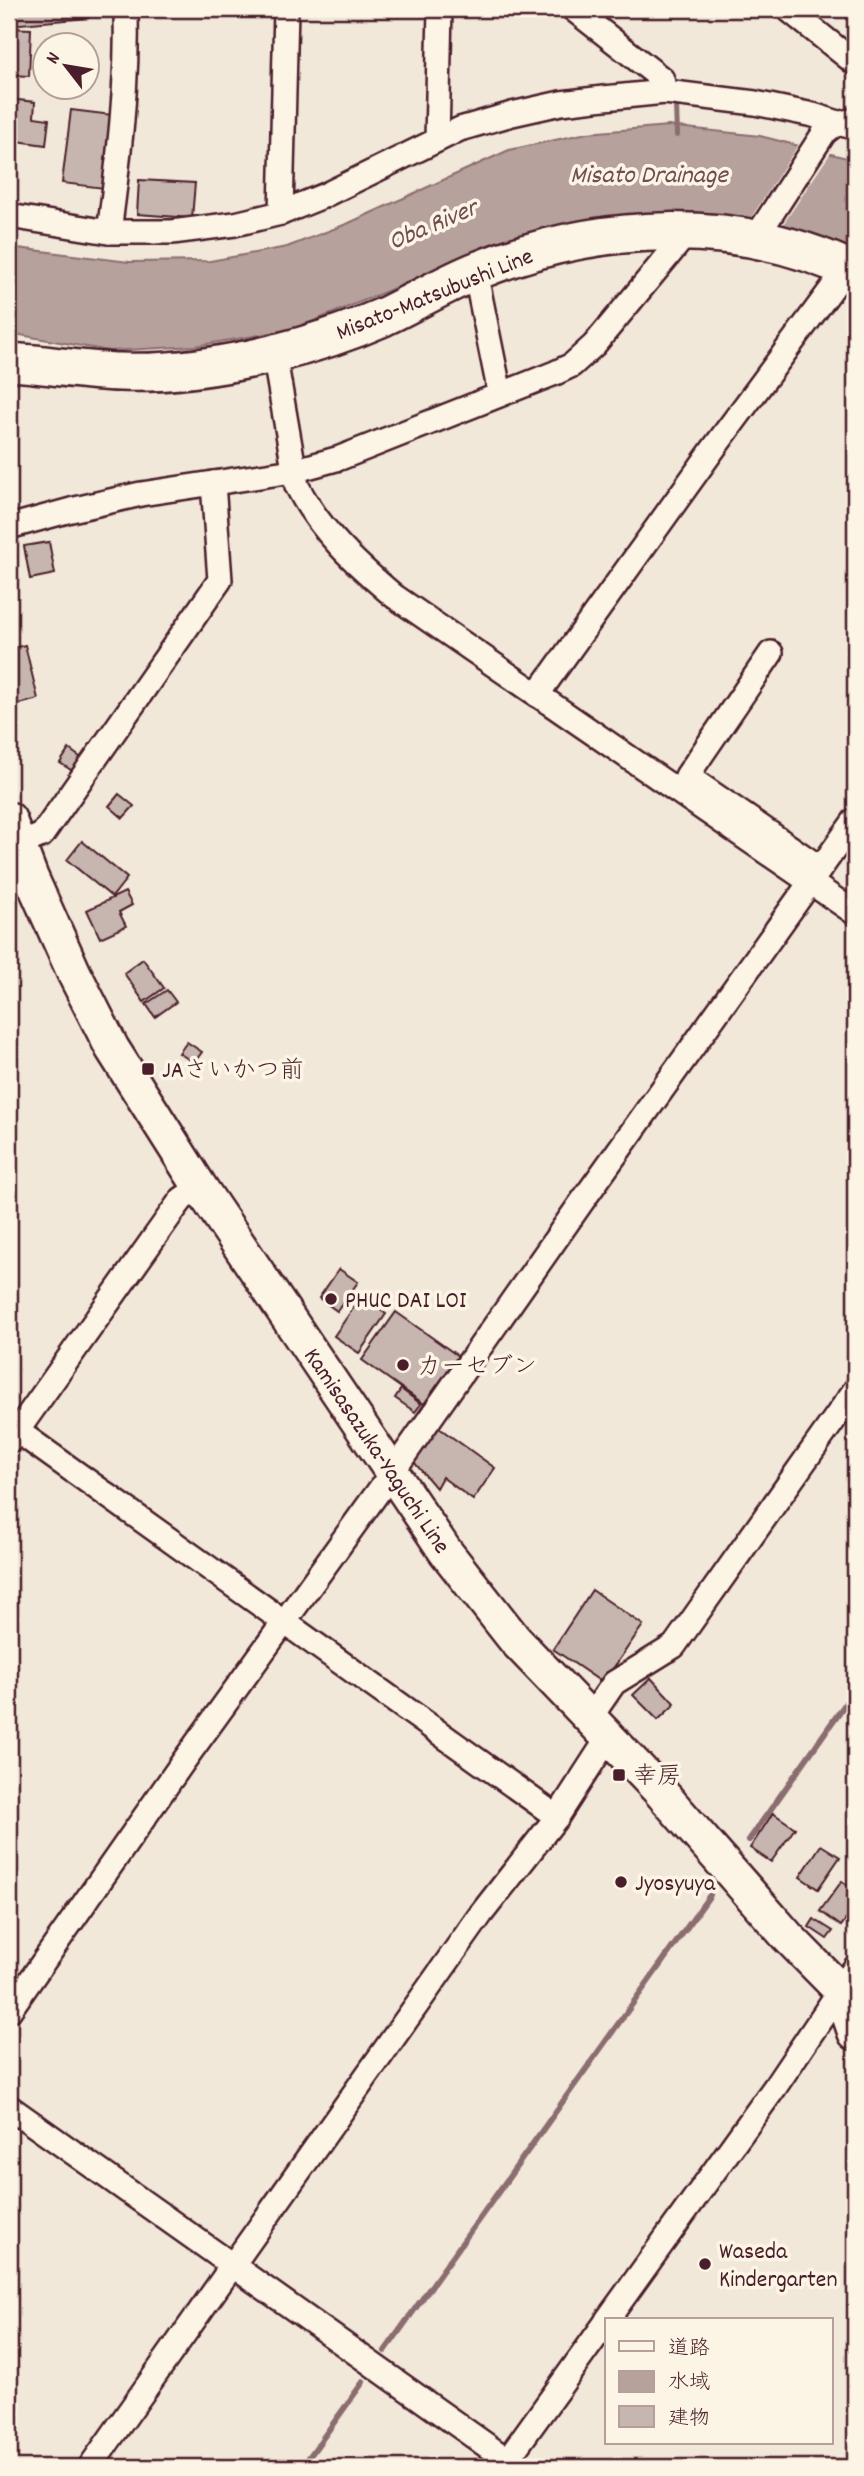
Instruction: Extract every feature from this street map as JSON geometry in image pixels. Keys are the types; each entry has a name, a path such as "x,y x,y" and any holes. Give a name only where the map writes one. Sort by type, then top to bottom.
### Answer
{"main road":[{"name":"Misato-Matsubushi Line","path":"9,362 117,372 153,372 226,364 274,353 380,318 475,271 513,257 592,237 633,233 758,233 783,246 851,270"},
{"name":"Kamisasazuka-Yaguchi Line","path":"13,832 20,881 113,1048 200,1186 445,1551 515,1640 694,1827 787,1936 850,1987"},
{"path":"850,1987 855,2033"}],"street":[{"path":"109,232 123,134 126,9"},
{"path":"281,213 286,9"},
{"path":"437,140 440,9"},
{"path":"573,9 662,79 665,92"},
{"path":"788,9 855,63"},
{"path":"9,215 109,232 172,232 235,224 281,213 323,196 460,130 512,114 561,103 665,92 755,103 843,126 758,233"},
{"path":"9,527 141,494 293,471 340,458 572,365 594,345 687,233"},
{"path":"537,695 714,447 851,270"},
{"path":"475,271 500,394"},
{"path":"274,353 297,486 305,502 332,538 358,566 394,596 537,695 712,804 815,875 855,913"},
{"path":"13,832 42,835 220,580 213,483"},
{"path":"712,804 687,776 771,653"},
{"path":"9,2011 183,1762 855,820"},
{"path":"200,1186 182,1199 12,1433 557,1816"},
{"path":"90,2467 481,1914 557,1816 599,1728 614,1683 674,1646 855,1390"},
{"path":"609,2318 850,1987"},
{"path":"9,2107 508,2465 605,2324"}],"water":[{"name":"Misato Drainage","path":"668,126 760,136 855,160 855,249 802,231 699,216 495,247 294,329 195,346 109,351 9,333 9,247 129,262 210,261 287,247 349,223 509,150 587,133"}],"pier":[{"path":"800,142 832,151 780,229 747,224"}],"building":[{"path":"9,9 88,9 88,18 9,25"},
{"path":"9,28 31,29 29,76 9,75"},
{"path":"9,99 35,102 34,117 49,119 46,145 9,140"},
{"path":"71,110 113,115 104,188 62,183"},
{"path":"139,180 195,183 192,218 137,214"},
{"path":"49,542 55,574 30,579 24,546"},
{"path":"25,645 38,699 9,707 9,649"},
{"path":"69,749 84,760 76,773 60,763"},
{"path":"119,794 134,806 123,818 109,806"},
{"path":"82,841 127,878 112,897 67,860"},
{"path":"125,892 132,905 119,912 126,926 100,938 87,910"},
{"path":"143,959 164,988 144,1002 124,973"},
{"path":"167,990 176,1002 155,1017 146,1004"},
{"path":"187,1042 202,1052 194,1063 179,1053"},
{"path":"339,1269 358,1282 337,1311 319,1298"},
{"path":"361,1297 386,1314 359,1353 334,1336"},
{"path":"396,1312 458,1356 424,1404 362,1360"},
{"path":"401,1389 421,1404 415,1412 395,1398"},
{"path":"435,1425 495,1468 473,1500 442,1477 436,1488 413,1461"},
{"path":"592,1590 643,1625 603,1683 553,1649"},
{"path":"651,1678 675,1704 658,1720 633,1695"},
{"path":"773,1813 795,1828 771,1862 750,1848"},
{"path":"821,1845 840,1857 818,1889 800,1877"},
{"path":"842,1881 855,1891 855,1907 841,1926 820,1911"},
{"path":"814,1919 833,1931 827,1939 809,1927"}],"waterway":[{"path":"676,105 677,135"},
{"path":"749,1840 855,1690"},
{"path":"385,2351 710,1895"},
{"path":"302,2467 363,2382"}],"place":[{"name":"JAさいかつ前","path":"148,1069"},
{"name":"PHUC DAI LOI","path":"331,1299"},
{"name":"カーセブン","path":"403,1365"},
{"name":"幸房","path":"619,1775"},
{"name":"Jyosyuya","path":"621,1882"},
{"name":"Waseda Kindergarten","path":"705,2264"}],"water label":[{"name":"Oba River","path":"432,223"}]}
